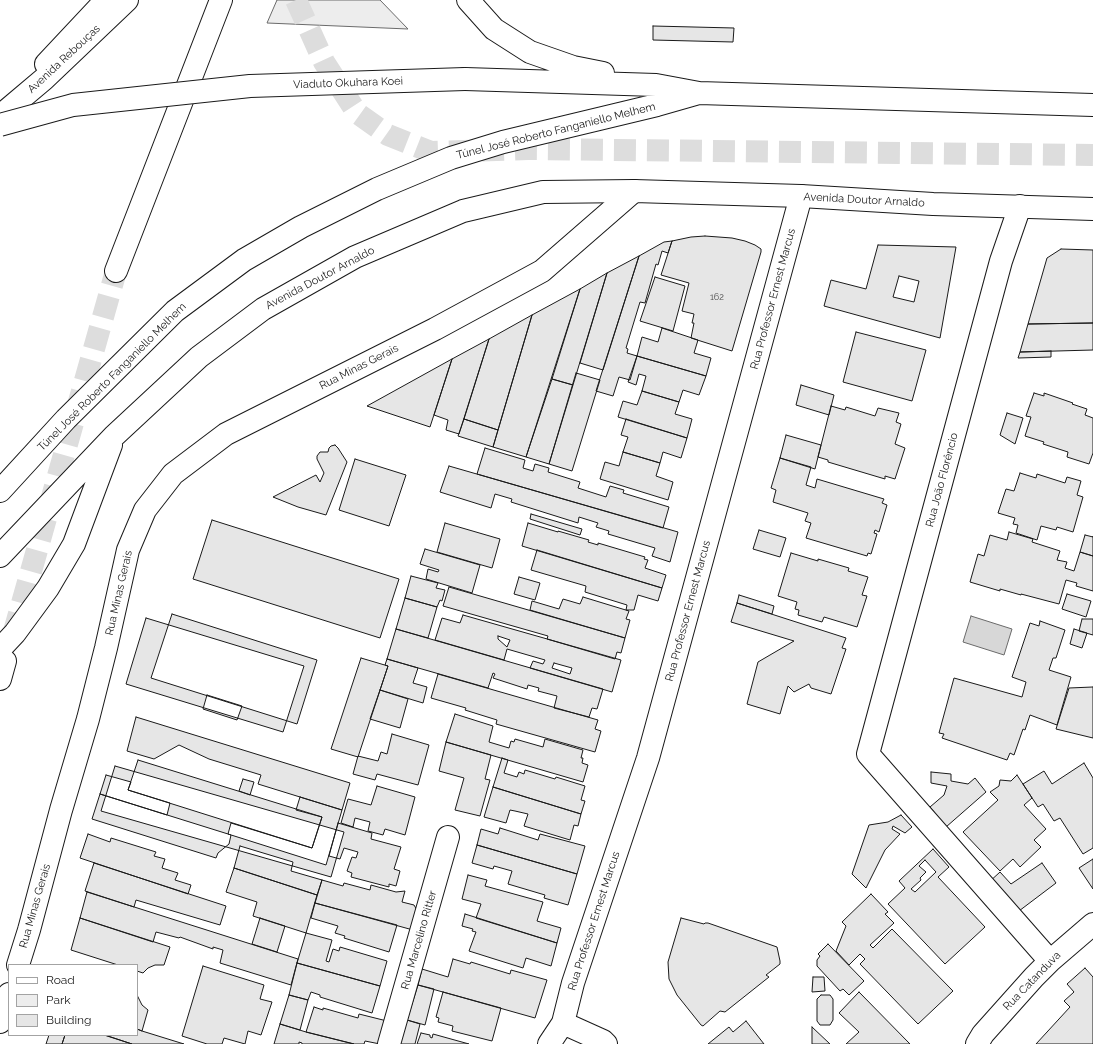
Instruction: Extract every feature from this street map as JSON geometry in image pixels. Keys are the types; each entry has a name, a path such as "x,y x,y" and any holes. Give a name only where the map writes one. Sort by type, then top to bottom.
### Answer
{"main road":[{"path":"0,108 52,58 106,0"},
{"name":"Avenida Rebouças","path":"0,116 44,78 127,0"},
{"path":"116,271 222,0"},
{"path":"468,0 494,29 530,52 573,67 695,92 1093,105"},
{"name":"Viaduto Okuhara Koei","path":"0,125 73,105 250,86 465,79 656,86 695,92"},
{"name":"Túnel José Roberto Fanganiello Melhem","path":"0,491 66,419 175,311 244,260 301,227 377,189 451,158 504,142 657,105 695,92"},
{"name":"Avenida Doutor Arnaldo","path":"114,436 199,358 262,309 355,257 463,211 543,192 634,191 801,196 933,204 1093,209"},
{"name":"Rua Minas Gerais","path":"18,964 88,719 128,550 145,510 173,474 226,434 435,329 542,270 634,191"},
{"name":"Rua Professor Ernest Marcus","path":"549,1044 563,1023 574,983 648,758 801,196"},
{"name":"Rua João Florêncio","path":"1020,206 999,268 868,754 1050,961"},
{"path":"0,556 114,436"},
{"path":"2,663 15,633 48,588 74,544 114,436"},
{"name":"Rua Marcelino Ritter","path":"389,1044 448,837"},
{"name":"Rua Catanduva","path":"977,1044 983,1034 1034,977 1050,961 1093,924"},
{"path":"0,1022 8,997"},
{"path":"563,1023 603,1041 606,1044"}],"green space":[{"path":"277,0 380,0 408,29 267,23"}],"shaded area":[{"path":"971,616 1012,629 1004,655 963,642"}],"building":[{"path":"653,26 734,28 733,42 653,40"},
{"path":"705,236 732,238 745,241 761,249 732,351 691,338 694,314 682,311 689,283 661,275 672,241"},
{"path":"672,241 668,253 662,251 658,265 656,264 645,303 640,302 626,348 628,349 627,353 637,356 630,380 619,377 613,396 596,391 639,256 664,242"},
{"path":"878,245 956,247 940,338 824,306 831,280 866,289","holes":["899,276 919,281 914,302 893,297"]},
{"path":"1061,249 1093,250 1093,323 1028,324 1047,258"},
{"path":"639,256 603,370 580,363 607,273"},
{"path":"607,273 573,385 552,379 580,289"},
{"path":"655,277 685,286 673,331 640,321"},
{"path":"580,289 526,457 493,447 532,315"},
{"path":"532,315 498,430 464,419 489,339"},
{"path":"1093,323 1093,350 1020,352 1028,324"},
{"path":"662,328 698,340 694,353 711,358 706,376 637,356 642,337 658,342"},
{"path":"856,332 926,350 912,401 843,382"},
{"path":"489,339 459,434 446,430 448,420 434,415 452,359"},
{"path":"1051,351 1051,357 1018,358 1020,352"},
{"path":"637,356 706,376 699,395 683,390 679,402 642,391 646,376 639,374 636,385 628,382"},
{"path":"452,359 430,427 367,406"},
{"path":"576,373 600,380 572,471 549,464"},
{"path":"552,379 573,385 549,464 526,457"},
{"path":"801,385 834,395 829,415 796,405"},
{"path":"642,391 679,402 675,414 692,419 687,438 618,417 623,401 637,405"},
{"path":"1034,393 1044,396 1044,393 1087,409 1085,415 1093,418 1093,453 1089,464 1067,457 1068,452 1043,444 1044,442 1025,436 1031,417 1026,416"},
{"path":"831,406 845,410 846,407 875,416 878,408 899,413 896,422 901,424 895,444 905,448 895,479 885,476 885,479 828,462 828,460 818,457"},
{"path":"1007,413 1023,418 1015,444 1000,435"},
{"path":"464,419 498,430 493,447 458,436"},
{"path":"626,419 687,438 681,458 663,452 660,463 623,452 628,437 621,435"},
{"path":"786,435 821,445 815,469 780,458"},
{"path":"335,445 347,462 326,515 298,507 273,497 316,475 320,482 324,473 317,456 320,452 328,452 331,446"},
{"path":"485,448 525,460 523,468 533,471 535,464 549,468 548,472 580,482 578,488 606,497 610,486 624,490 623,493 669,507 663,528 477,474"},
{"path":"623,452 660,463 656,476 673,482 668,500 600,479 605,462 619,466"},
{"path":"780,458 811,467 806,485 815,488 817,479 884,499 882,503 887,505 879,532 875,530 874,533 877,534 871,554 868,553 867,556 806,538 811,523 805,521 808,513 773,502 776,490 771,488"},
{"path":"355,459 406,475 389,526 339,510"},
{"path":"449,466 678,532 670,562 652,556 655,548 608,534 609,531 596,527 598,523 579,517 578,523 511,502 512,499 495,494 491,508 440,492"},
{"path":"1020,473 1036,478 1037,474 1065,483 1067,477 1081,481 1077,495 1083,497 1073,532 1057,527 1056,530 1041,526 1037,540 1016,533 1018,525 1013,524 1015,518 998,513 1006,489 1014,491"},
{"path":"531,514 582,529 580,535 530,519"},
{"path":"212,520 399,579 380,638 193,579"},
{"path":"445,523 500,539 492,568 437,552"},
{"path":"528,523 589,540 588,542 598,545 598,543 645,557 644,559 648,560 645,568 666,575 662,588 522,546"},
{"path":"759,530 786,538 780,557 753,549"},
{"path":"1009,532 1033,539 1032,542 1060,551 1057,560 1067,562 1065,568 1074,571 1080,552 1093,556 1093,591 1076,586 1077,583 1066,580 1059,604 1000,589 1000,591 970,582 978,554 984,556 990,535 1007,540"},
{"path":"1085,535 1093,537 1093,556 1080,552"},
{"path":"425,549 480,565 472,593 426,579 428,569 438,572 439,570 420,564"},
{"path":"537,550 662,588 658,601 638,595 634,610 626,610 627,605 585,592 586,586 531,570"},
{"path":"791,553 849,568 848,571 868,577 862,595 867,596 857,627 824,617 822,622 798,615 799,610 795,609 797,602 778,596"},
{"path":"411,576 438,583 436,588 445,590 442,601 440,600 437,607 405,598"},
{"path":"519,577 540,583 535,600 514,594"},
{"path":"449,587 625,638 621,653 617,652 615,659 547,639 548,636 443,606"},
{"path":"1067,594 1091,601 1086,617 1062,609"},
{"path":"739,595 774,606 772,614 737,603"},
{"path":"583,597 629,611 626,619 630,620 625,638 530,610 532,601 559,609 563,599 580,604"},
{"path":"405,598 437,607 428,638 396,629"},
{"path":"737,603 846,638 842,648 846,649 831,694 811,688 809,684 794,692 788,686 780,714 747,704 758,662 794,641 731,622"},
{"path":"172,614 317,660 297,724 151,678"},
{"path":"463,615 621,660 612,692 530,668 533,661 543,664 545,660 507,649 504,660 435,640 442,618 460,623","holes":["498,636 510,640 507,647 498,639","554,663 572,668 570,674 552,668"]},
{"path":"146,618 304,666 283,732 126,684"},
{"path":"1082,619 1093,619 1093,635 1079,631"},
{"path":"1040,621 1065,630 1056,658 1053,658 1049,670 1071,677 1057,725 1030,715 1025,730 1023,729 1014,755 1010,753 1007,760 942,738 944,734 939,733 954,678 1022,697 1026,682 1012,677 1030,623 1039,626"},
{"path":"396,629 603,689 597,709 592,708 589,717 554,708 557,696 538,691 539,688 528,685 527,689 493,678 495,674 493,673 488,688 387,659"},
{"path":"1074,629 1087,633 1082,648 1070,644"},
{"path":"361,658 388,666 358,757 331,749"},
{"path":"387,659 418,668 413,683 427,687 423,703 380,690 388,666 385,665"},
{"path":"438,674 598,720 595,729 601,731 595,752 496,724 497,720 465,710 466,708 431,698"},
{"path":"1093,687 1093,738 1056,729 1069,688"},
{"path":"380,690 408,699 400,728 370,719"},
{"path":"207,695 242,706 237,720 203,709"},
{"path":"455,714 493,726 489,742 509,748 511,741 514,742 515,739 543,747 545,739 583,750 581,758 583,758 582,763 588,765 583,782 446,742"},
{"path":"136,717 350,783 342,810 258,784 261,775 209,759 179,745 154,759 127,751"},
{"path":"392,734 429,745 418,785 377,774 375,780 353,774 358,756 378,761 381,752 387,754"},
{"path":"446,742 491,755 485,779 490,780 480,816 455,810 464,778 439,771"},
{"path":"502,758 508,760 504,773 517,777 519,772 524,774 525,770 555,779 556,777 585,786 581,800 585,801 581,814 493,787"},
{"path":"138,760 322,817 312,848 128,790"},
{"path":"1084,763 1093,778 1093,848 1083,854 1060,818 1054,821 1043,804 1038,807 1023,784 1044,771 1052,784"},
{"path":"115,766 344,832 331,877 101,811"},
{"path":"931,772 951,774 951,781 968,784 975,778 986,792 946,827 930,807 944,795 947,786 931,783"},
{"path":"106,775 131,782 128,790 170,803 167,815 100,794"},
{"path":"1017,775 1032,798 1024,805 1046,829 1034,840 1041,847 1020,867 1013,859 1000,871 963,832 998,800 990,792 999,786 1000,780 1011,781"},
{"path":"243,779 254,782 250,795 239,791"},
{"path":"377,786 415,797 405,835 385,829 383,835 368,831 370,822 355,818 353,827 341,823 348,799 371,805"},
{"path":"493,787 581,814 578,826 574,825 570,840 524,826 528,814 510,810 506,823 484,817"},
{"path":"100,794 231,835 229,844 218,853 216,858 92,819"},
{"path":"300,797 342,810 326,865 228,834 231,823 312,848 322,817 296,810"},
{"path":"901,815 912,827 905,833 893,826 892,829 900,834 885,850 866,888 852,874 869,825 888,822"},
{"path":"338,823 372,833 371,839 401,847 394,869 400,871 396,886 389,884 389,887 351,877 352,873 347,871 352,857 356,858 358,852 344,848 340,859 329,856"},
{"path":"500,828 538,840 540,834 585,846 577,874 477,845 481,829 498,834"},
{"path":"88,834 110,842 111,838 156,852 154,856 165,859 162,868 178,873 175,880 191,885 188,894 80,858"},
{"path":"477,845 577,874 568,905 544,898 545,895 508,884 512,871 494,866 493,869 472,863"},
{"path":"240,846 293,862 291,871 322,880 317,895 234,868"},
{"path":"933,849 949,867 938,877 985,927 945,964 888,904 905,888 899,881","holes":["925,860 936,872 915,892 911,889 921,880 920,878 926,872 919,866"]},
{"path":"1093,859 1093,889 1079,868"},
{"path":"94,863 226,906 220,925 136,900 134,907 85,891"},
{"path":"1042,863 1056,883 1015,914 988,883 1000,872 1011,884"},
{"path":"234,868 317,895 306,933 253,916 257,902 226,892"},
{"path":"468,875 487,880 485,886 543,902 537,921 561,928 557,943 476,918 481,904 462,899"},
{"path":"322,880 343,886 344,883 370,890 371,885 396,892 405,891 402,902 414,905 418,912 413,930 315,903"},
{"path":"87,892 298,959 291,985 220,963 223,950 213,947 213,949 180,937 156,932 153,942 80,918"},
{"path":"871,894 888,912 885,914 894,923 870,945 873,948 892,929 953,991 918,1024 860,964 865,959 860,954 849,965 836,951 846,926 842,922"},
{"path":"315,903 397,925 389,952 344,938 345,936 335,933 338,926 311,918"},
{"path":"465,914 557,943 551,966 526,958 523,968 469,951 476,932 472,931 473,929 462,926"},
{"path":"80,918 170,947 164,965 155,965 148,968 143,973 138,971 138,964 115,964 71,950"},
{"path":"260,918 285,926 277,952 252,944"},
{"path":"681,918 704,924 708,923 777,947 780,961 780,964 766,975 769,977 725,1012 720,1011 703,1026 677,995 669,979 668,962"},
{"path":"306,933 332,940 326,961 329,962 333,949 339,951 340,947 387,961 380,986 297,963"},
{"path":"828,944 864,981 849,995 843,989 840,991 817,966 817,960 820,956 818,954"},
{"path":"453,959 470,964 471,962 510,974 511,970 547,980 535,1018 418,985 422,969 448,977"},
{"path":"297,963 380,986 372,1013 320,997 320,995 311,992 308,1000 289,995"},
{"path":"203,966 264,985 260,999 272,1002 261,1035 248,1031 245,1044 224,1038 222,1044 207,1044 182,1036"},
{"path":"1085,968 1093,977 1093,1044 1036,1044 1070,1007 1064,1001 1074,992 1067,984"},
{"path":"813,977 824,977 825,991 812,992"},
{"path":"418,985 434,989 425,1025 407,1020"},
{"path":"443,992 501,1008 492,1041 452,1031 453,1026 438,1022 439,1018 436,1017"},
{"path":"859,992 910,1044 846,1044 859,1032 839,1013"},
{"path":"289,995 308,1000 300,1030 280,1024"},
{"path":"821,995 830,995 833,999 833,1020 830,1025 820,1025 817,1021 817,999"},
{"path":"138,997 142,1005 148,1010 142,1031 138,1029"},
{"path":"314,1007 323,1010 323,1008 358,1018 359,1014 387,1021 380,1044 365,1041 364,1044 354,1044 306,1032"},
{"path":"407,1020 420,1024 415,1044 400,1044"},
{"path":"746,1021 764,1044 708,1044 729,1027 733,1032"},
{"path":"280,1024 354,1044 302,1044 299,1042 299,1044 274,1044"},
{"path":"812,1027 830,1044 812,1044"},
{"path":"138,1029 184,1044 132,1044 108,1036 138,1036"},
{"path":"421,1033 430,1035 432,1038 433,1034 469,1044 417,1044"},
{"path":"49,1036 65,1036 62,1044 46,1044"},
{"path":"65,1036 107,1036 132,1044 62,1044"}],"tunnel":[{"path":"296,0 324,62 357,113 388,135 431,152 528,149 1093,155"},
{"path":"13,635 116,271"}]}
